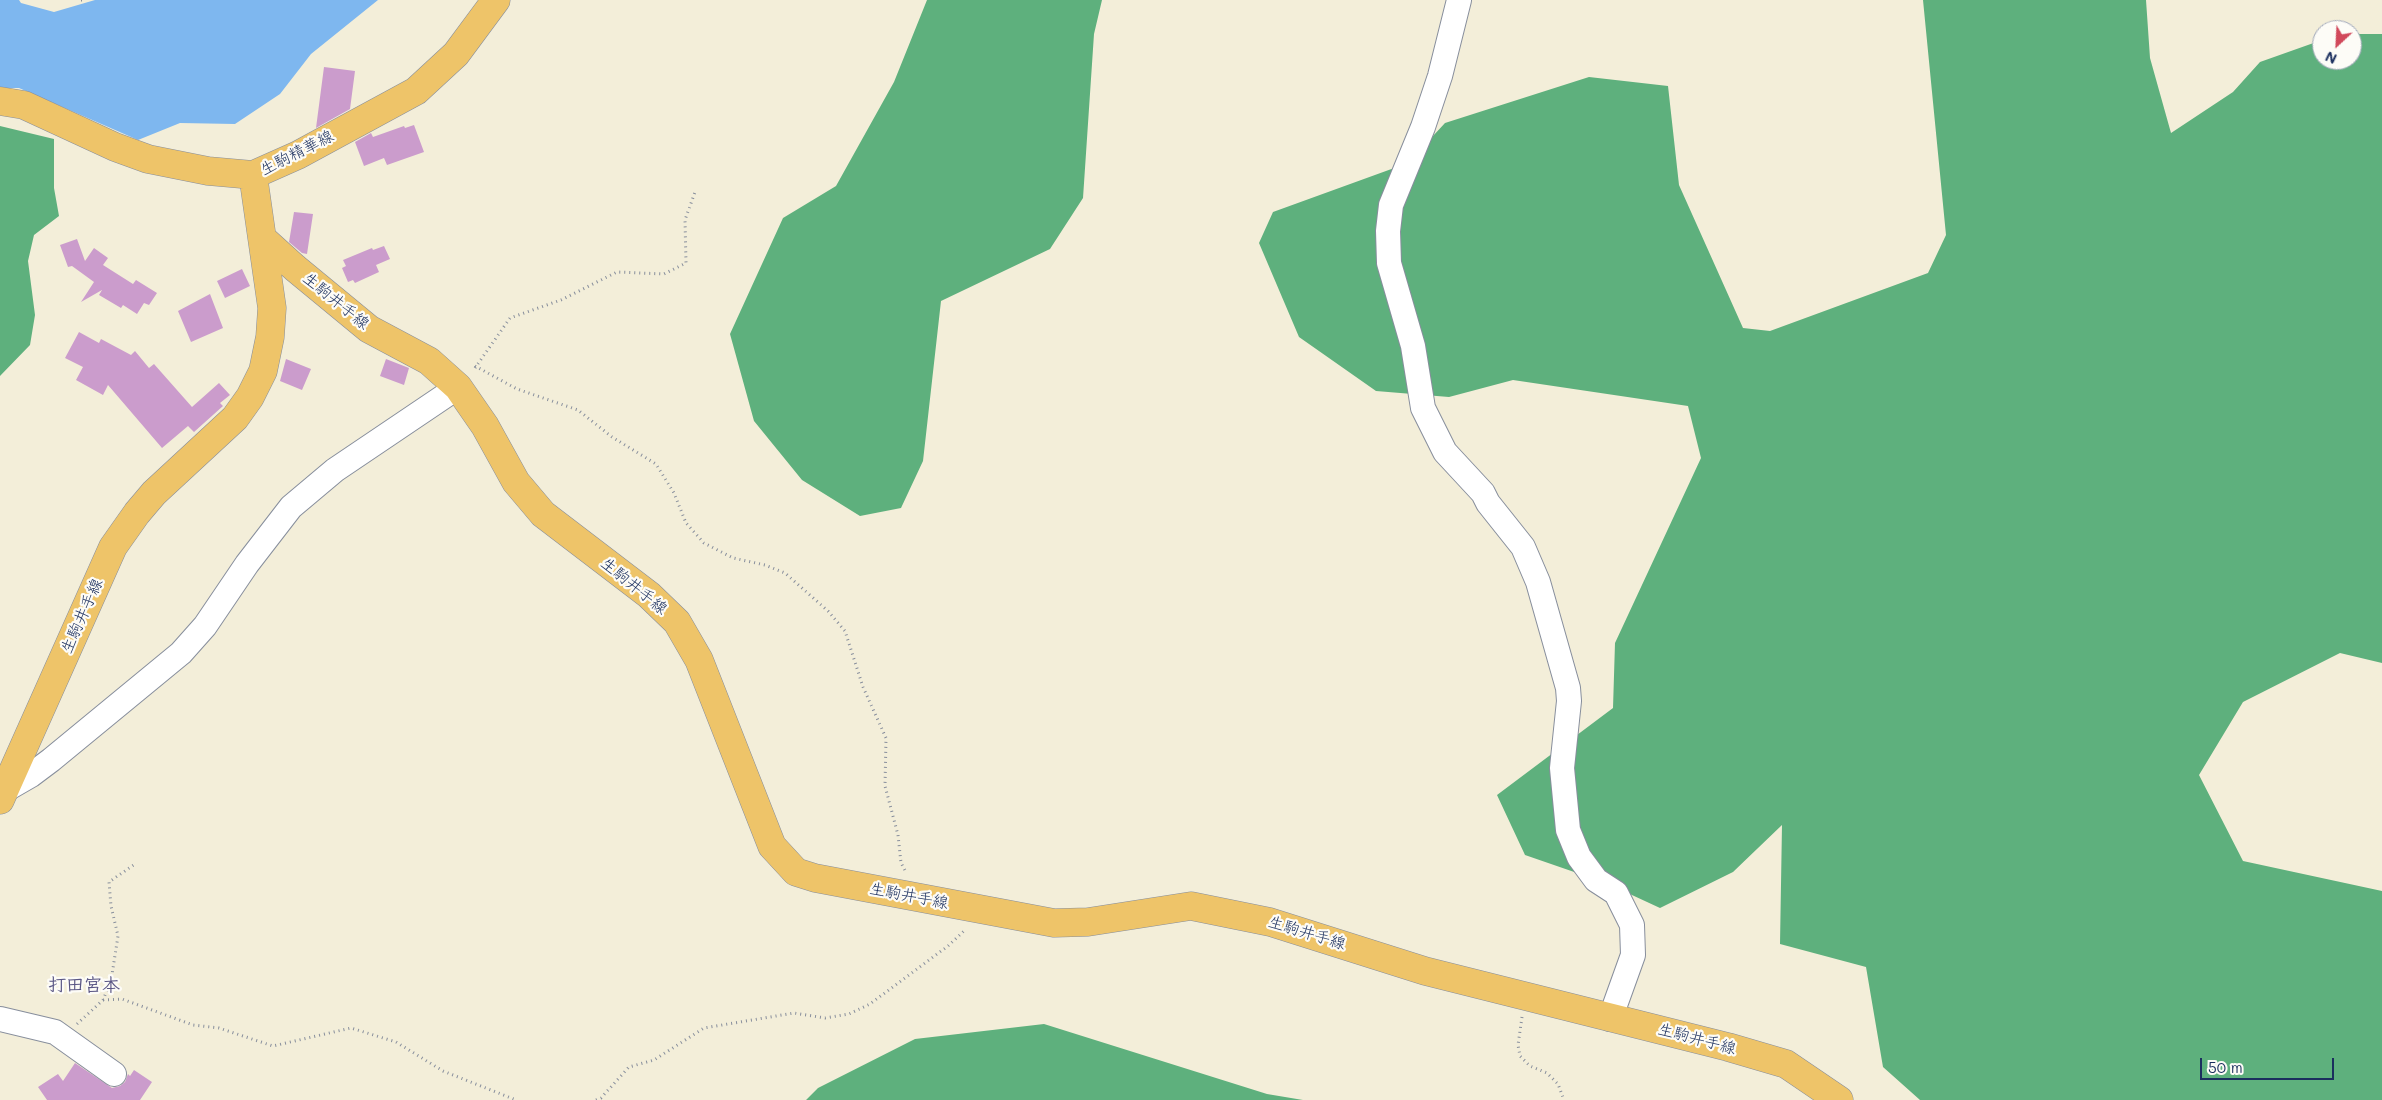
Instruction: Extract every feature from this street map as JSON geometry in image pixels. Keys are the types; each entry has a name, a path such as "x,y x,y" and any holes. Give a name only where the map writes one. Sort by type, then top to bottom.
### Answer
{"main road":[{"name":"生駒精華線","path":"0,101 24,105 115,147 148,159 208,171 253,175 298,155 416,92 456,54 496,0"},
{"name":"生駒井手線","path":"2,795 103,568 124,530 154,493 235,418 257,386 263,372 269,344 271,318 263,239 253,175"},
{"name":"生駒井手線","path":"263,239 294,268 369,329 429,361 458,387 485,426 516,482 543,514 649,595 677,622 699,660 772,846 796,872 815,878 1054,922 1080,922 1191,906 1270,922 1425,970 1786,1064 1839,1100"}],"street":[{"path":"1459,0 1440,76 1423,127 1391,205 1388,231 1389,263 1413,346 1423,408 1445,452 1483,493 1488,503 1522,547 1538,582 1568,688 1569,701 1562,768 1568,830 1579,857 1596,880 1616,893 1632,925 1633,955 1610,1019"},
{"path":"2,795 51,760 181,653 205,626 247,564 291,507 335,470 458,387"},
{"path":"0,1019 56,1032 114,1074"}],"path":[{"path":"81,0 86,0"},
{"path":"458,387 510,318 561,300 617,272 664,274 686,263 685,220 695,192"},
{"path":"475,366 516,389 578,410 612,437 656,464 674,493 686,523 704,543 733,558 765,565 784,572 828,611 845,631 863,688 886,738 885,786 898,835 901,863 922,898"},
{"path":"56,1032 79,1023 103,1000 111,981 118,936 111,906 109,882 135,864"},
{"path":"596,1100 601,1098 629,1067 654,1060 704,1028 794,1013 825,1018 850,1014 870,1004 948,946 985,910"},
{"path":"1527,997 1520,1027 1518,1045 1520,1056 1530,1066 1547,1073 1558,1084 1564,1100"},
{"path":"103,1000 122,999 192,1025 219,1028 273,1046 351,1028 396,1042 443,1071 516,1100"}],"green space":[{"path":"927,0 1102,0 1094,34 1083,198 1050,249 941,301 923,461 901,508 860,516 802,480 754,421 730,334 783,218 836,186 894,82"},
{"path":"1923,0 2146,0 2150,58 2171,133 2233,92 2260,62 2312,44 2312,70 2362,70 2362,34 2382,34 2382,663 2340,653 2243,702 2199,775 2243,861 2382,891 2382,1100 1920,1100 1883,1067 1866,967 1780,944 1782,825 1733,872 1660,908 1606,883 1525,855 1497,795 1613,708 1615,643 1701,458 1688,406 1513,380 1449,397 1376,391 1299,337 1259,243 1273,212 1408,163 1445,123 1589,77 1668,86 1679,185 1743,328 1770,331 1928,273 1946,235"},
{"path":"0,126 54,139 54,188 59,216 34,235 28,261 35,315 30,345 0,376"},
{"path":"1044,1024 1267,1094 1303,1100 806,1100 818,1088 915,1039"}],"water":[{"path":"0,0 19,0 21,3 54,12 95,0 378,0 311,54 280,94 235,124 180,123 138,140 19,88 0,88"}],"building":[{"path":"324,67 355,71 350,109 316,128"},
{"path":"414,125 424,152 387,165 384,158 364,166 355,142 371,133 373,137 404,126 405,128"},
{"path":"294,212 313,214 307,254 302,253 289,242"},
{"path":"77,239 85,261 94,248 108,258 103,265 133,284 136,280 157,293 149,305 144,303 137,314 123,305 121,308 99,295 102,290 81,302 94,282 72,266 68,267 60,245"},
{"path":"384,246 390,259 376,265 379,272 355,283 353,280 348,282 342,268 346,266 343,260 372,248 373,250"},
{"path":"242,269 250,286 225,298 217,281"},
{"path":"210,294 223,328 191,342 178,311"},
{"path":"79,332 99,343 101,339 131,355 135,351 149,368 154,364 192,407 219,383 230,395 220,403 223,406 194,432 188,426 162,448 108,385 103,395 76,380 83,367 65,358"},
{"path":"286,359 311,369 302,390 280,381"},
{"path":"386,359 409,368 404,385 380,376"},
{"path":"75,1063 112,1088 120,1086 125,1082 128,1074 130,1076 134,1070 152,1082 140,1100 47,1100 38,1087 58,1074 63,1081"}],"district":[{"name":"打田宮本","path":"84,985"}]}
